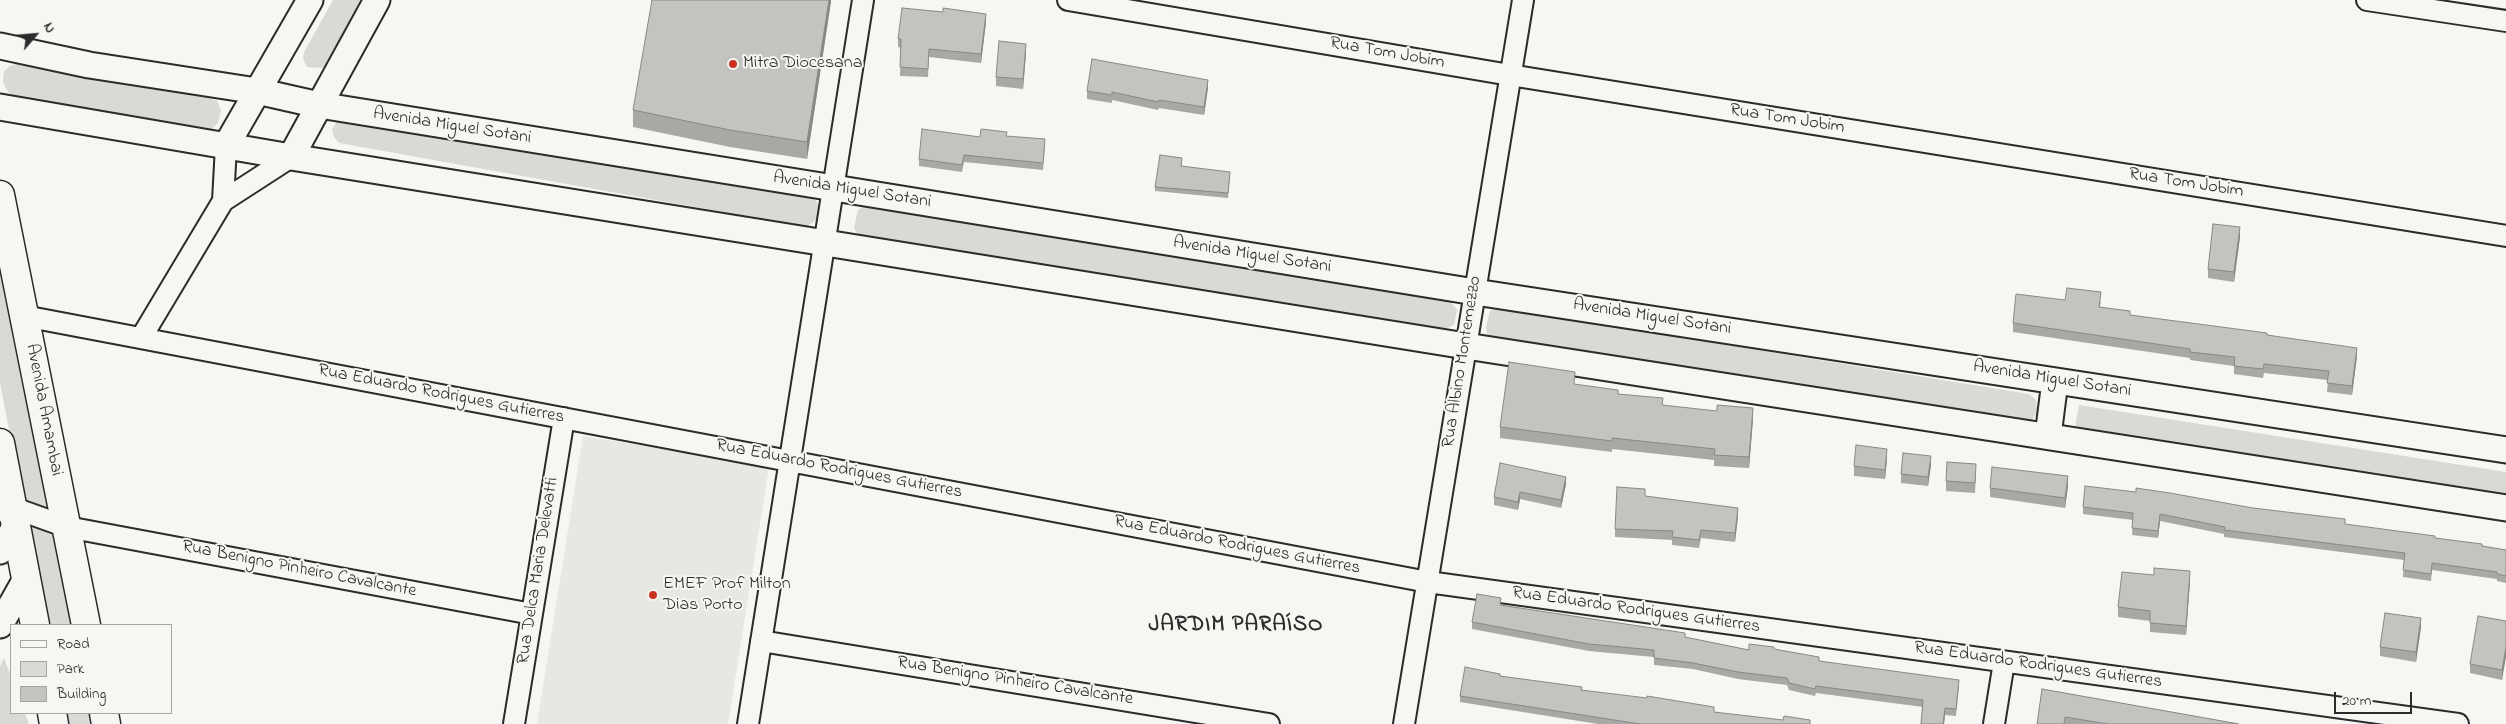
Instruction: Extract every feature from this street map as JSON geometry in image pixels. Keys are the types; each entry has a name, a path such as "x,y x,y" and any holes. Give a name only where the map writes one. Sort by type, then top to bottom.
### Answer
{"main road":[{"name":"Avenida Amambai","path":"0,195 86,624"},
{"path":"0,443 10,514 13,590 34,624"}],"street":[{"path":"223,201 226,146 310,0"},
{"path":"141,338 223,201 291,157 377,0"},
{"path":"748,724 863,0"},
{"name":"Rua Tom Jobim","path":"1068,0 1510,75 2506,236"},
{"name":"Rua Albino Montemezzo","path":"1404,724 1523,0"},
{"path":"2367,0 2506,21"},
{"name":"Avenida Miguel Sotani","path":"0,46 89,65 257,92 319,105 1475,292 2506,450"},
{"path":"0,107 291,157 1466,346 2506,508"},
{"name":"Rua Eduardo Rodrigues Gutierres","path":"24,316 1428,582 2458,724"},
{"path":"2048,436 2055,381"},
{"name":"Rua Delca Maria Delevatti","path":"514,724 564,418"},
{"path":"0,551 10,514"},
{"name":"Rua Benigno Pinheiro Cavalcante","path":"10,514 67,527 532,614"},
{"path":"0,624 13,590"},
{"name":"Rua Benigno Pinheiro Cavalcante","path":"761,641 1269,724"},
{"path":"1994,724 2004,662"}],"shaded area":[{"name":"EMEF Prof Milton Dias Porto","path":"583,436 769,467 728,724 537,724"}],"green space":[{"path":"333,0 364,0 328,64 322,68 307,67 303,59 304,52"},
{"path":"19,63 209,98 217,101 221,110 218,123 212,129 201,131 16,98 8,92 3,82 4,71 10,66"},
{"path":"348,114 812,198 817,202 820,209 818,219 806,227 339,143 334,137 332,129 340,117"},
{"path":"866,205 1440,298 1451,302 1457,310 1454,325 1439,332 859,237 854,228 858,210"},
{"path":"0,237 74,624 47,624 0,383"},
{"path":"1499,308 2029,394 2036,400 2037,412 2031,422 1493,338 1487,334 1486,327 1490,311"},
{"path":"2079,405 2506,472 2506,504 2074,434"},
{"path":"4,658 10,674 10,714 25,714 29,724 0,724 0,666"},
{"path":"65,714 91,714 93,724 67,724"}],"building":[{"name":"Mitra Diocesana","path":"652,0 829,0 807,142 730,130 633,110"},
{"path":"902,8 943,12 943,8 986,14 981,54 929,49 928,69 900,67 901,39 898,39"},
{"path":"999,41 1026,44 1023,79 996,77"},
{"path":"1092,59 1208,80 1204,107 1159,100 1158,102 1112,92 1112,95 1087,91"},
{"path":"922,129 980,137 981,129 1007,132 1006,136 1045,139 1043,163 964,155 962,165 919,159"},
{"path":"1160,155 1182,158 1181,166 1230,172 1228,193 1155,187"},
{"path":"2213,224 2240,227 2234,272 2208,269"},
{"path":"2067,288 2101,292 2099,307 2130,311 2130,315 2267,333 2267,335 2357,348 2352,386 2327,383 2329,371 2264,364 2263,369 2234,366 2235,357 2190,352 2190,349 2013,323 2016,294 2065,300"},
{"path":"1509,362 1575,372 1574,384 1618,390 1618,394 1663,398 1662,405 1717,411 1717,405 1753,408 1749,457 1714,455 1715,449 1612,438 1612,441 1500,427"},
{"path":"1856,445 1887,449 1885,470 1854,466"},
{"path":"1903,453 1931,456 1928,477 1901,474"},
{"path":"1947,462 1976,464 1975,483 1946,481"},
{"path":"1500,463 1566,477 1561,500 1520,492 1518,502 1494,497"},
{"path":"1992,467 2068,476 2065,498 1990,488"},
{"path":"2085,486 2136,492 2136,488 2253,508 2345,519 2345,524 2482,544 2482,546 2506,550 2506,576 2497,574 2497,572 2432,563 2431,574 2403,570 2405,553 2224,530 2225,527 2160,514 2158,531 2132,528 2133,513 2083,507"},
{"path":"1617,487 1645,489 1645,496 1738,508 1735,533 1701,530 1699,540 1672,537 1673,531 1615,529"},
{"path":"2154,568 2190,571 2186,626 2150,623 2150,611 2118,607 2122,572 2154,575"},
{"path":"1477,594 1501,598 1500,605 1685,633 1685,637 1749,650 1749,644 1774,647 1774,649 1819,657 1819,661 1959,680 1956,709 1945,708 1943,724 1921,724 1923,700 1816,686 1815,689 1789,683 1787,678 1654,658 1654,650 1589,644 1472,622"},
{"path":"2385,613 2421,618 2416,652 2380,647"},
{"path":"2478,616 2506,621 2506,647 2502,670 2470,664"},
{"path":"1465,667 1500,674 1500,676 1582,687 1581,690 1647,698 1647,696 1714,707 1714,712 1783,720 1784,716 1810,720 1810,724 1640,724 1460,696"},
{"path":"2042,689 2239,724 2108,724 2065,717 2064,724 2037,724"}],"place":[{"name":"Mitra Diocesana","path":"733,64"},
{"name":"EMEF Prof Milton Dias Porto","path":"653,595"}],"district":[{"name":"JARDIM PARAÍSO","path":"1236,626"}]}
